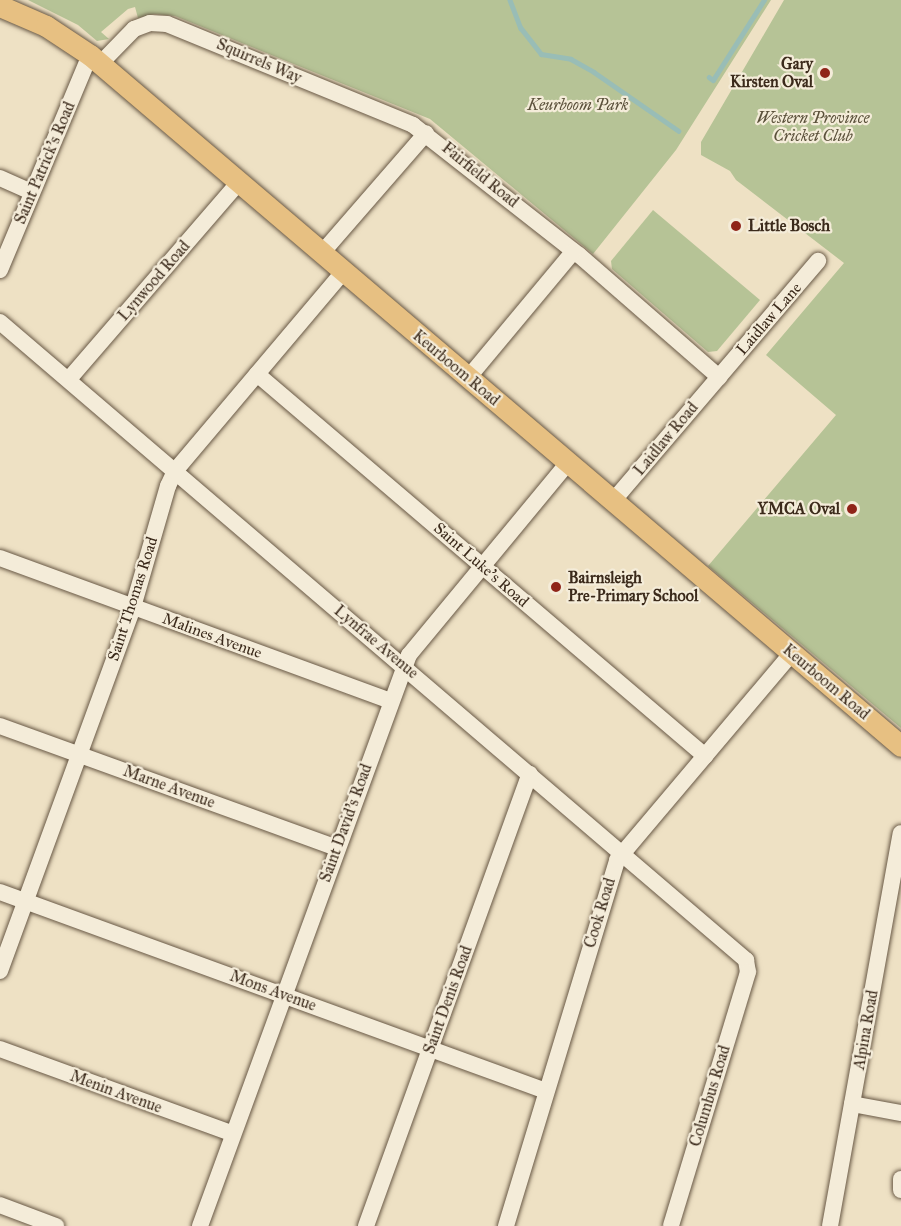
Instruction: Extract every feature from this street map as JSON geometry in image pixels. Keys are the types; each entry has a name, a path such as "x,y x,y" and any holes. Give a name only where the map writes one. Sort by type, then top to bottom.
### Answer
{"main road":[{"name":"Keurboom Road","path":"0,6 46,26 95,60 901,746"}],"street":[{"name":"Squirrels Way","path":"95,60 134,29 150,23 167,24 426,133"},
{"name":"Saint Patrick's Road","path":"0,270 32,192 95,60"},
{"name":"Fairfield Road","path":"321,254 426,133 574,251 719,377"},
{"path":"0,178 32,192"},
{"name":"Lynwood Road","path":"69,379 238,183"},
{"path":"468,378 574,251"},
{"name":"Laidlaw Lane","path":"719,377 818,261"},
{"name":"Saint Thomas Road","path":"0,972 133,607 175,471 343,272"},
{"name":"Lynfrae Avenue","path":"0,321 737,951 748,966"},
{"name":"Saint Luke's Road","path":"257,374 705,756"},
{"name":"Laidlaw Road","path":"614,501 719,377"},
{"name":"Saint David's Road","path":"200,1226 404,665 414,647 568,463"},
{"name":"Malines Avenue","path":"0,558 391,701"},
{"name":"Cook Road","path":"506,1226 614,867 622,853 792,653"},
{"name":"Marne Avenue","path":"0,726 337,848"},
{"name":"Saint Denis Road","path":"366,1226 530,774"},
{"name":"Alpina Road","path":"830,1226 901,833"},
{"name":"Mons Avenue","path":"0,892 546,1091"},
{"name":"Columbus Road","path":"671,1226 748,966"},
{"name":"Menin Avenue","path":"0,1049 232,1134"},
{"path":"852,1104 901,1113"},
{"path":"901,1179 901,1190"},
{"path":"0,1205 56,1226"}],"green space":[{"name":"Keurboom Park","path":"28,0 771,0 676,150 593,254 430,119 175,16 154,14 138,18 135,7 128,9 101,32 109,39 97,41 78,25"},
{"name":"Western Province Cricket Club","path":"784,0 901,0 901,728 708,566 836,415 766,355 844,263 736,180 730,171 701,155 701,142"},
{"path":"653,210 760,300 717,351 708,352 612,269 611,261"}],"waterway":[{"path":"510,0 521,28 541,54 571,59 594,72 679,131"},
{"path":"709,77 713,80 764,0"}],"place":[{"name":"Gary Kirsten Oval","path":"825,73"},
{"name":"Little Bosch","path":"736,226"},
{"name":"YMCA Oval","path":"852,509"},
{"name":"Bairnsleigh Pre-Primary School","path":"556,587"}]}
